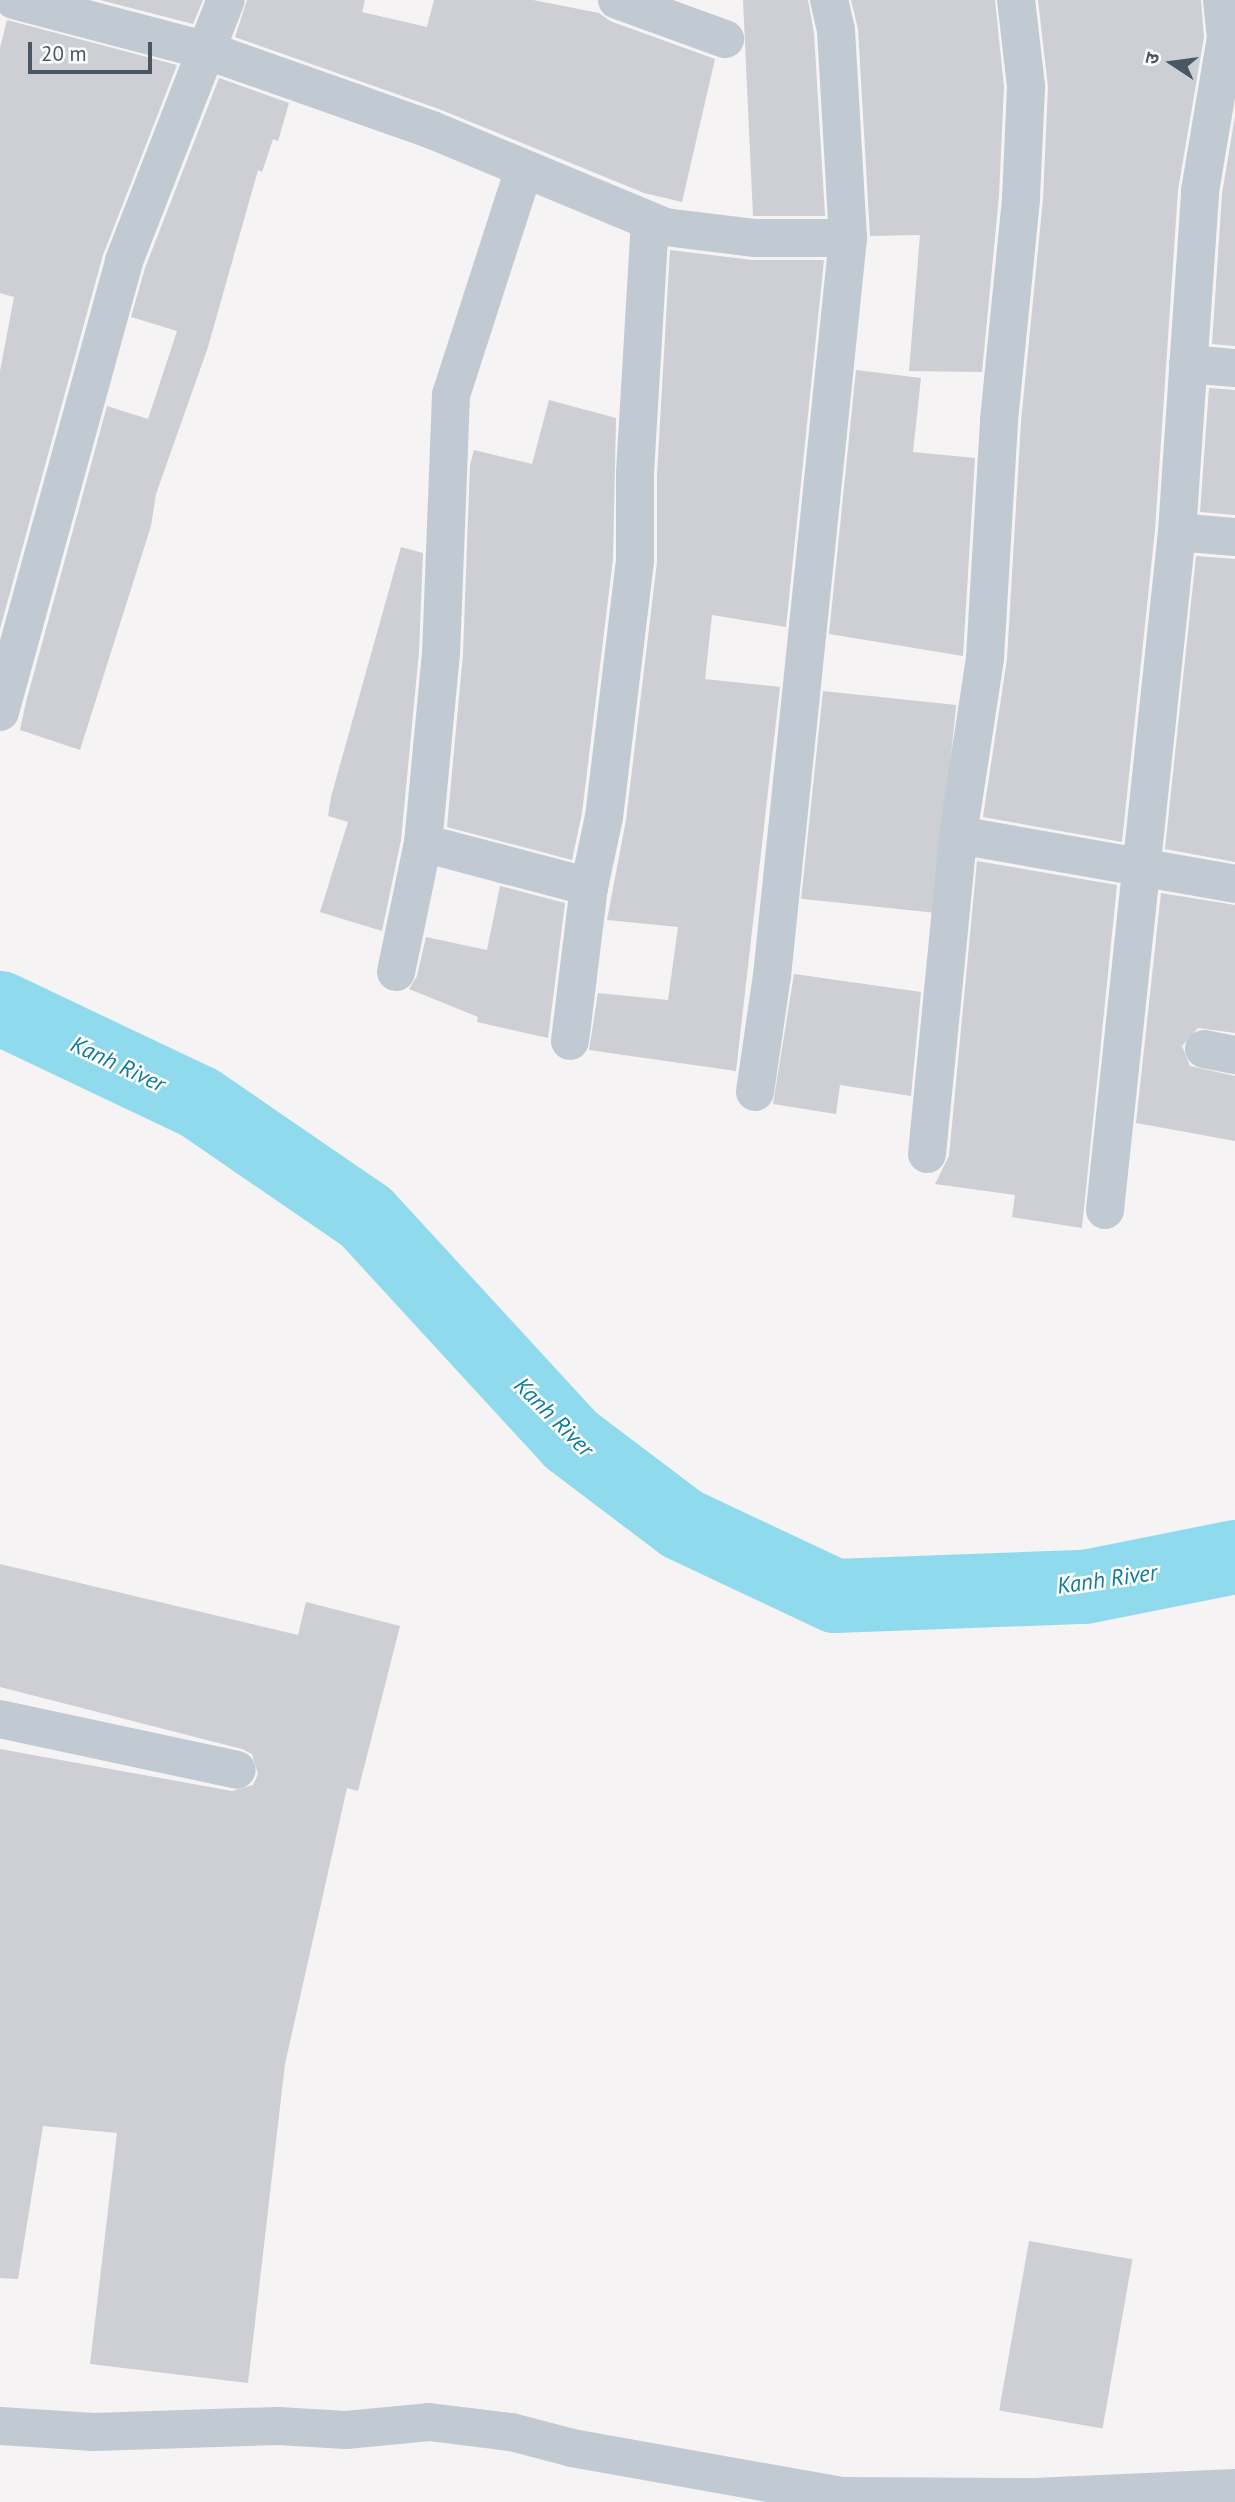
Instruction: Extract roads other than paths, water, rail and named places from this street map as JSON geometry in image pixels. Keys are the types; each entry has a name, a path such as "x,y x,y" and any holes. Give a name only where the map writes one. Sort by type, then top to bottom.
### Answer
{"street":[{"path":"0,9 2,0"},
{"path":"14,0 72,7 208,51 432,130 523,172 607,200 665,227 755,238 848,238"},
{"path":"0,712 124,261 226,0"},
{"path":"617,0 725,39"},
{"path":"755,1092 772,976 848,238 836,30 829,0"},
{"path":"927,1154 958,835 985,658 999,419 1021,198 1026,86 1016,0"},
{"path":"1105,1210 1139,868 1177,531 1200,191 1226,38 1222,0"},
{"path":"396,972 423,843 441,653 451,395 523,172"},
{"path":"570,1041 589,887 604,817 635,560 635,474 650,221"},
{"path":"1188,364 1235,368"},
{"path":"1177,531 1235,537"},
{"path":"958,835 1235,884"},
{"path":"423,843 589,887"},
{"path":"0,1719 237,1770"},
{"path":"0,2426 94,2432 278,2426 346,2430 429,2423 511,2432 572,2448 842,2496 1035,2497 1222,2492"}],"waterway":[{"name":"Kanh River","path":"0,1008 200,1103 366,1217 571,1440 682,1524 835,1596 1085,1587 1235,1557"}]}
